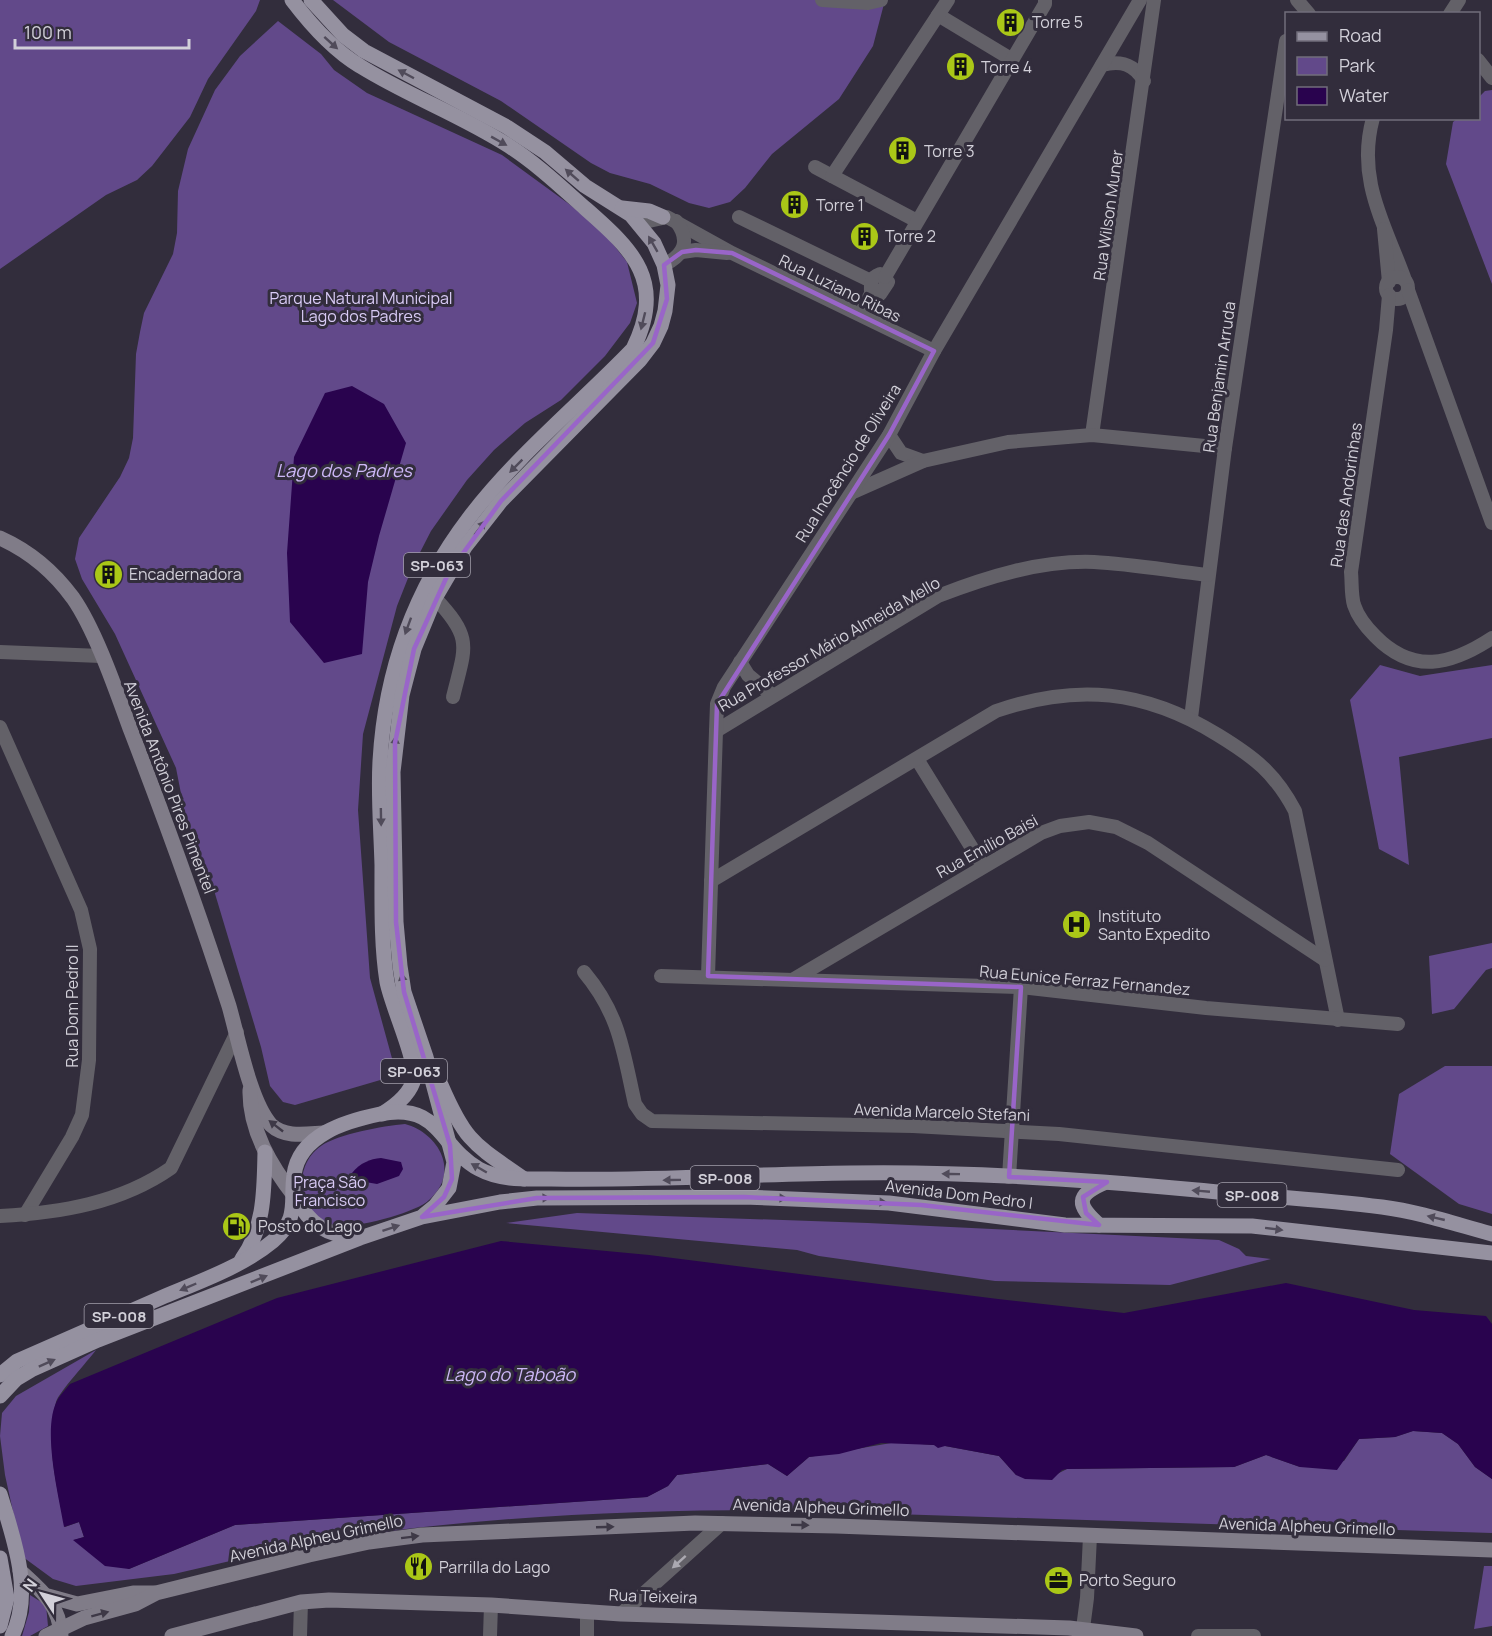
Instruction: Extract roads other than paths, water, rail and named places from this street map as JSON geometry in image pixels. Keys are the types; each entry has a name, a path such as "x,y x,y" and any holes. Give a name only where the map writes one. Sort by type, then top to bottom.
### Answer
{"main road":[{"name":"SP-063","path":"292,0 320,33 358,65 507,145 539,168 626,245 642,274 646,306 639,337 633,349 497,484 469,517 426,584 394,667 384,713 380,762 383,935 390,994 414,1064 414,1076 410,1089 382,1114"},
{"name":"SP-063","path":"310,0 330,22 364,51 507,127 545,152 585,186 620,207 640,223 654,243 664,265 667,298 663,318 653,343 624,377 501,501 465,547 435,598 414,650 402,694 393,772 396,922 400,966 404,992 426,1057 450,1145"},
{"path":"620,207 650,211 670,219"},
{"path":"626,245 632,232 640,223"},
{"path":"638,264 664,265"},
{"path":"426,1057 465,1134 489,1156 524,1179"},
{"name":"Avenida Dom Pedro I","path":"0,1375 17,1361 201,1281 241,1261 280,1234 290,1218 295,1197 294,1172 299,1157 313,1140 323,1133 382,1114 406,1113 424,1118 442,1132 450,1145 484,1172 505,1178 686,1179 850,1173 1107,1182 1383,1207 1439,1218 1492,1234"},
{"name":"Avenida Dom Pedro I","path":"422,1217 435,1206 449,1188 453,1170 450,1145"},
{"path":"241,1261 254,1240 262,1210 265,1152"},
{"path":"1099,1225 1082,1206 1083,1197 1088,1190 1107,1182"},
{"name":"Avenida Dom Pedro I","path":"295,1197 311,1222 324,1232 360,1238"},
{"name":"Avenida Dom Pedro I","path":"0,1396 16,1379 31,1370 98,1340 360,1238 422,1217 500,1202 537,1198 744,1197 921,1205 1065,1225 1252,1227 1492,1253"},
{"path":"0,1494 20,1571 21,1608 12,1636"},
{"path":"0,1558 4,1603 0,1626"}],"street":[{"path":"822,0 868,3 881,0"},
{"path":"832,176 948,0"},
{"path":"862,311 871,294 868,288 878,279 917,221 1045,0"},
{"name":"Rua Inocêncio de Oliveira","path":"708,976 717,704 724,687 889,435 934,351 1140,0"},
{"name":"Rua Wilson Muner","path":"1092,435 1154,0"},
{"path":"938,15 1011,59"},
{"name":"Rua Benjamin Arruda","path":"1191,718 1225,448 1285,54"},
{"path":"1480,61 1492,78"},
{"path":"1102,65 1114,62 1126,64 1137,69 1144,81"},
{"name":"Rua das Andorinhas","path":"1372,120 1368,136 1367,177 1384,226 1383,245 1398,291 1421,327 1492,523"},
{"path":"815,167 917,221"},
{"path":"739,218 878,279"},
{"path":"640,223 670,219 684,234 682,252 664,265"},
{"name":"Rua Luziano Ribas","path":"670,219 732,253 862,311 934,351"},
{"name":"Rua Luziano Ribas","path":"682,252 696,250 732,253"},
{"name":"Rua das Andorinhas","path":"1398,291 1386,330 1353,561 1354,604 1365,625 1381,642 1400,655 1420,662 1448,660 1470,652 1492,638"},
{"path":"889,435 901,453 923,461"},
{"path":"853,492 923,461 1008,442 1092,435 1225,448"},
{"name":"Avenida Antônio Pires Pimentel","path":"0,538 33,556 57,579 87,622 196,906 237,1032 250,1084 265,1117 279,1131 295,1134 323,1133"},
{"name":"Rua Professor Mário Almeida Mello","path":"716,731 771,695 938,596 978,581 1037,567 1093,562 1208,575"},
{"path":"435,598 452,616 464,637 465,646 453,697"},
{"path":"0,652 101,656"},
{"path":"740,662 748,675 771,695"},
{"path":"711,881 996,711 1030,699 1078,693 1123,696 1160,705 1191,718 1249,754 1272,775 1284,790 1295,811 1338,1020"},
{"name":"Rua Dom Pedro II","path":"0,727 81,909 90,949 89,1060 82,1115 72,1137 25,1215"},
{"path":"917,759 982,866"},
{"name":"Rua Emílio Baisi","path":"794,979 982,866 1060,826 1089,822 1116,827 1148,843 1325,960"},
{"name":"Avenida Marcelo Stefani","path":"584,972 603,994 617,1023 635,1104 642,1114 652,1121 913,1126 1013,1131 1398,1170"},
{"name":"Rua Eunice Ferraz Fernandez","path":"661,976 1021,987 1338,1020 1398,1024"},
{"path":"1009,1177 1021,987"},
{"path":"0,1216 25,1215 87,1206 159,1176 171,1167 237,1032"},
{"name":"Avenida Antônio Pires Pimentel","path":"250,1084 251,1111 265,1152 295,1197"},
{"path":"0,1368 17,1361"},
{"path":"621,1614 722,1523"},
{"name":"Avenida Alpheu Grimello","path":"46,1636 61,1632 84,1618 135,1604 156,1593 309,1555 369,1542 422,1535 722,1523 1492,1550"},
{"path":"1083,1633 1090,1536"},
{"path":"20,1571 48,1596 61,1632"},
{"name":"Avenida Alpheu Grimello","path":"48,1596 76,1604 133,1593 156,1593"},
{"name":"Rua Teixeira","path":"172,1636 301,1602 328,1599 1136,1636"},
{"path":"300,1636 301,1602"},
{"path":"490,1636 491,1605"},
{"path":"587,1611 587,1636"},
{"path":"1198,1636 1254,1636"}],"water":[{"name":"Lago dos Padres","path":"352,386 384,404 406,443 368,582 362,654 324,663 290,622 287,553 294,457 325,393"},
{"path":"381,1158 401,1162 403,1169 399,1176 377,1184 354,1180 352,1173 358,1167"},
{"name":"Lago do Taboão","path":"501,1241 649,1255 1124,1313 1286,1283 1414,1310 1486,1316 1492,1324 1492,1479 1475,1467 1458,1444 1442,1433 1413,1431 1395,1437 1359,1439 1337,1470 1300,1467 1266,1455 1234,1467 1067,1469 1062,1470 1052,1480 1025,1479 1016,1475 999,1456 945,1446 938,1448 934,1445 881,1443 839,1454 809,1457 787,1476 768,1464 677,1475 668,1486 647,1497 235,1525 129,1569 105,1566 73,1540 84,1537 79,1522 64,1527 55,1480 51,1426 53,1411 58,1399 70,1384 277,1298"}],"place":[{"name":"Torre 5","path":"1011,22"},
{"name":"Torre 4","path":"960,67"},
{"name":"Torre 3","path":"903,151"},
{"name":"Torre 1","path":"795,205"},
{"name":"Torre 2","path":"864,236"},
{"name":"Encadernadora","path":"108,574"},
{"name":"Instituto Santo Expedito","path":"1077,925"},
{"name":"Posto do Lago","path":"237,1226"},
{"name":"Parrilla do Lago","path":"418,1567"},
{"name":"Porto Seguro","path":"1058,1580"}],"park label":[{"name":"Parque Natural Municipal Lago dos Padres","path":"361,307"},
{"name":"Praça São Francisco","path":"330,1191"}]}
